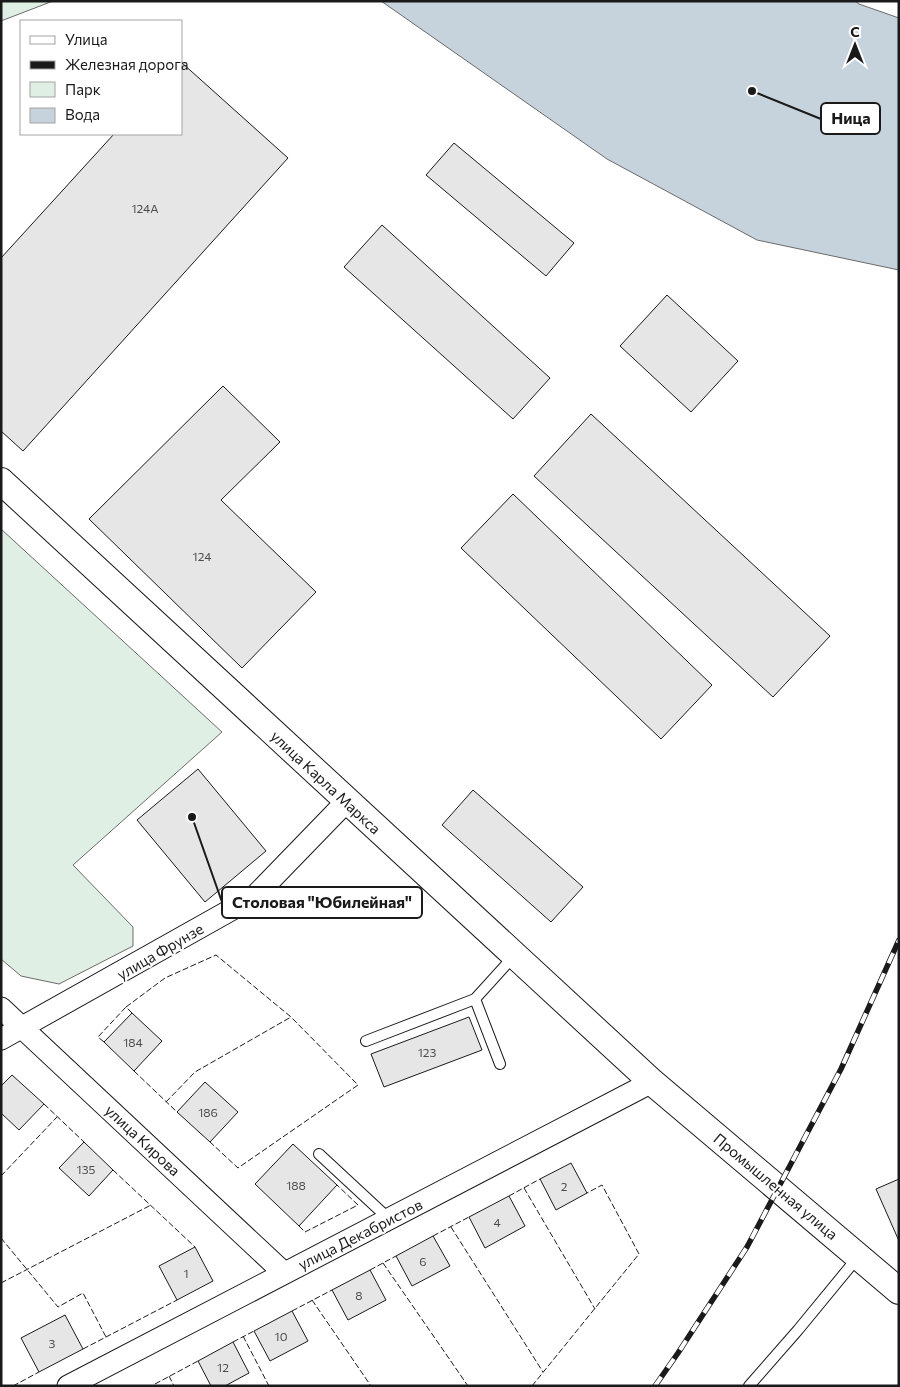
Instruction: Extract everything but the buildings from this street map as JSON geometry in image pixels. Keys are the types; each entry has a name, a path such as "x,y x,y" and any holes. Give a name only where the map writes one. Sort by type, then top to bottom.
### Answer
{"street":[{"name":"улица Карла Маркса","path":"1,482 652,1082"},
{"name":"улица Фрунзе","path":"1,1039 254,897 347,801"},
{"name":"улица Кирова","path":"1,1008 284,1273"},
{"name":"улица Декабристов","path":"68,1386 652,1082"},
{"name":"Промышленная улица","path":"652,1082 899,1291"}],"lane":[{"path":"366,1040 474,999 514,956"},
{"path":"474,999 500,1064"},
{"path":"319,1154 389,1219"},
{"path":"749,1386 798,1330 858,1256"}],"green space":[{"path":"1,1 53,1 1,21"},
{"path":"1,529 222,732 73,865 133,927 133,946 59,984 21,976 1,959"}],"water":[{"path":"381,1 855,1 899,18 899,270 757,240 607,159"}],"railway":[{"path":"655,1386 747,1247 841,1069 899,940"}],"fence":[{"path":"132,1013 126,1007 165,978 216,955 291,1017 358,1085 238,1168 210,1142"},
{"path":"104,1042 98,1037 126,1007"},
{"path":"166,1102 195,1072 291,1017"},
{"path":"134,1071 177,1112"},
{"path":"44,1104 84,1142"},
{"path":"1,1176 57,1117"},
{"path":"113,1170 195,1247"},
{"path":"509,1196 540,1179"},
{"path":"299,1226 305,1232 358,1205 337,1185"},
{"path":"532,1386 639,1254 602,1185 587,1193"},
{"path":"524,1188 595,1309"},
{"path":"1,1283 151,1205"},
{"path":"433,1236 469,1217"},
{"path":"451,1227 543,1372"},
{"path":"1,1238 58,1307 83,1293 106,1337"},
{"path":"370,1270 396,1256"},
{"path":"383,1263 468,1386"},
{"path":"292,1311 332,1290"},
{"path":"83,1349 177,1300"},
{"path":"312,1300 371,1386"},
{"path":"233,1342 254,1331"},
{"path":"243,1336 269,1386"},
{"path":"155,1384 198,1361"},
{"path":"13,1386 39,1372"},
{"path":"169,1376 174,1386"}],"place":[{"name":"Ница","path":"752,91"},
{"name":"Столовая \"Юбилейная\"","path":"192,817"}]}
